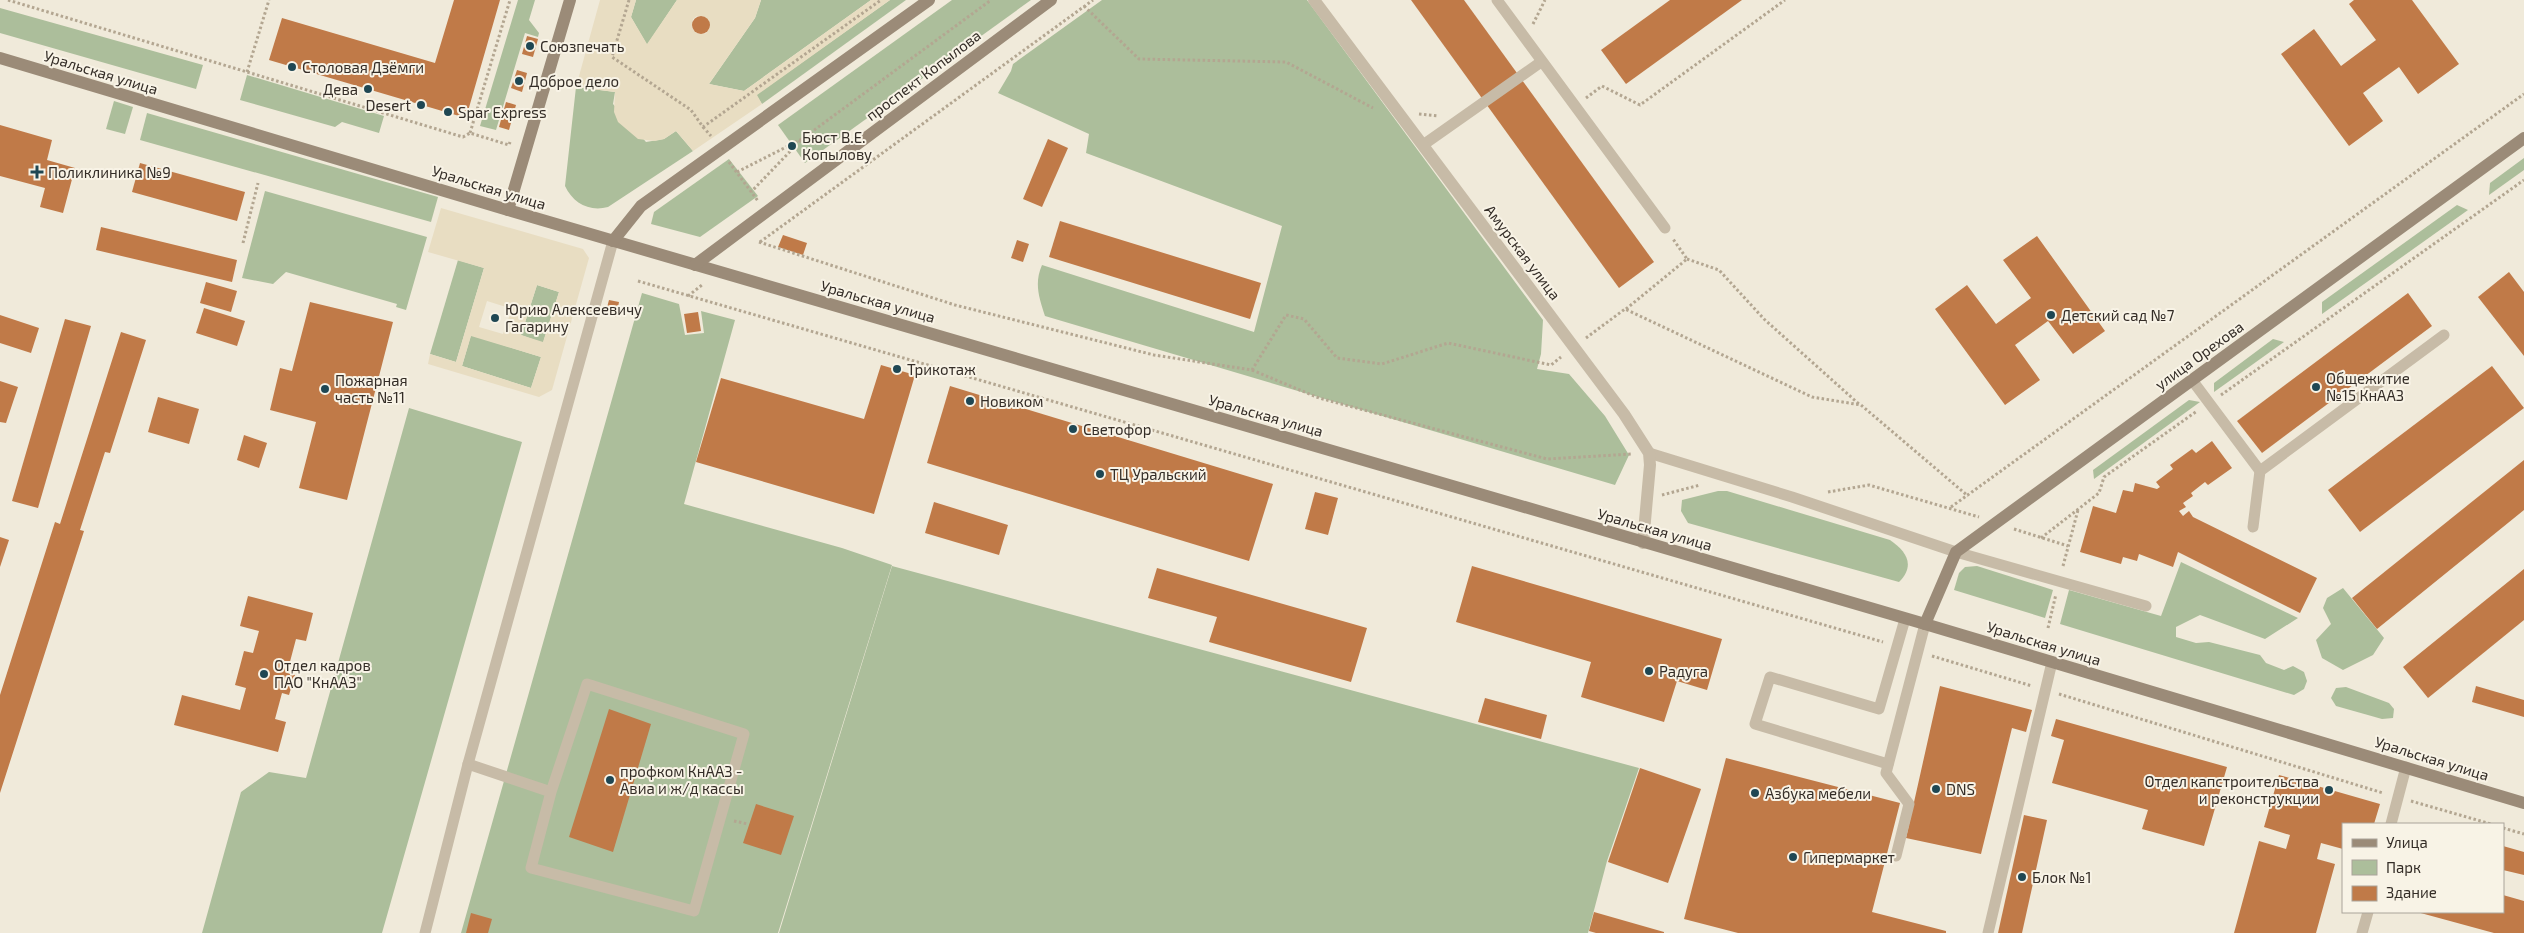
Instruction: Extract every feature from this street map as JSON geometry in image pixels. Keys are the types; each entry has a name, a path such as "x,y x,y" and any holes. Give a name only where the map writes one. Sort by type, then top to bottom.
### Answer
{"street":[{"path":"508,210 570,0"},
{"path":"613,241 641,206 930,0"},
{"name":"проспект Копылова","path":"694,265 1051,0"},
{"name":"Амурская улица","path":"1314,0 1574,348 1649,453"},
{"name":"Уральская улица","path":"0,58 694,265 1925,624 2524,803"},
{"name":"улица Орехова","path":"1956,552 2524,138"},
{"path":"1643,543 1650,465 1649,453"},
{"path":"1925,624 1956,552"}],"lane":[{"path":"1497,0 1665,228"},
{"path":"1423,145 1541,62"},
{"path":"425,933 468,764 613,241"},
{"path":"2260,471 2444,336"},
{"path":"2192,380 2260,471 2252,527"},
{"path":"1649,453 1792,497 1956,552 2146,606"},
{"path":"1888,764 1755,724 1770,677 1879,709 1905,619"},
{"path":"1896,856 1909,804 1886,773 1925,624"},
{"path":"1988,933 2052,662"},
{"path":"587,684 744,734 694,911 531,868 551,792 587,684"},
{"path":"468,764 551,792"},
{"path":"2391,823 2406,767"},
{"path":"2362,933 2368,913"}],"path":[{"path":"8,0 463,137 470,133 510,0"},
{"path":"247,72 268,0"},
{"path":"629,0 612,57 691,110 704,127 880,0"},
{"path":"737,172 802,138 991,0"},
{"path":"1093,0 759,242 955,305 1154,355 1252,370 1320,398 1547,459 1649,453"},
{"path":"1524,39 1545,0"},
{"path":"1575,107 1602,86 1640,105 1785,0"},
{"path":"1084,6 1139,59 1286,62 1378,110 1461,118"},
{"path":"1821,492 1869,485 1951,507 2524,94"},
{"path":"470,133 509,145 512,136"},
{"path":"751,192 802,138"},
{"path":"725,156 762,206"},
{"path":"2068,546 2041,538 2099,493 2104,478 2524,180"},
{"path":"243,243 258,183"},
{"path":"1665,228 1687,259 1719,270 1764,319 1968,496"},
{"path":"1252,370 1286,315 1304,319 1338,358 1382,364 1448,343 1551,365 1687,259"},
{"path":"638,281 1898,646"},
{"path":"688,296 702,285"},
{"path":"1625,309 1812,397 1861,405"},
{"path":"1647,499 1702,485"},
{"path":"1918,652 2398,798 2487,823"},
{"path":"730,820 748,824"},
{"path":"2504,828 2524,834"}],"green space":[{"path":"518,0 535,0 529,20 539,33 538,37 525,33 496,130 480,126"},
{"path":"636,0 677,0 647,45 631,17"},
{"path":"761,0 871,0 744,91 709,84 755,18"},
{"path":"890,0 906,0 762,104 756,95"},
{"path":"952,0 1031,0 805,163 778,125"},
{"path":"1102,0 1307,0 1543,320 1541,354 1537,369 1569,374 1605,416 1629,455 1615,485 1045,316 1039,297 1038,284 1042,265 1254,332 1282,226 1086,153 1089,134 998,93 1013,64"},
{"path":"0,8 203,65 196,89 0,33"},
{"path":"247,75 384,116 379,133 342,122 335,127 240,100"},
{"path":"576,87 615,92 613,104 646,142 664,139 676,131 693,151 608,207 594,208 582,205 572,197 565,186"},
{"path":"114,101 133,107 125,134 106,129"},
{"path":"147,113 438,197 431,222 140,140"},
{"path":"2524,158 2524,170 2489,195 2490,183"},
{"path":"729,159 758,196 700,237 651,224 654,212"},
{"path":"265,191 427,237 406,310 396,307 397,304 286,272 273,284 242,278"},
{"path":"2457,205 2468,210 2322,314 2322,302"},
{"path":"458,260 484,268 456,362 430,354"},
{"path":"537,285 559,292 543,343 521,335"},
{"path":"642,293 679,304 685,335 704,333 701,311 735,320 684,504 842,548 892,565 778,933 461,933"},
{"path":"471,335 541,357 531,388 462,366"},
{"path":"2273,339 2284,342 2214,392 2214,383"},
{"path":"2189,400 2200,402 2094,479 2093,470"},
{"path":"409,408 522,442 382,933 202,933 241,792 269,772 306,778"},
{"path":"1718,491 1727,491 1890,540 1901,549 1907,559 1907,570 1899,582 1688,523 1681,511 1682,500"},
{"path":"2181,562 2298,618 2265,639 2200,615 2176,627 2176,637 2196,643 2209,642 2260,655 2266,663 2284,670 2293,666 2304,672 2307,681 2304,689 2294,695 2060,624 2069,590 2161,616"},
{"path":"892,566 1639,768 1607,861 1588,933 779,933"},
{"path":"1977,566 2053,590 2045,618 1954,590 1959,573 1965,567"},
{"path":"2343,588 2384,638 2373,655 2343,670 2322,658 2316,640 2331,624 2323,608 2327,598"},
{"path":"2346,687 2389,703 2394,709 2393,718 2382,719 2336,706 2331,698 2336,688"}],"shaded area":[{"path":"600,0 636,0 631,17 647,44 677,0 761,0 755,18 709,84 744,91 871,0 890,0 757,95 762,104 693,151 676,131 664,139 655,141 638,139 618,122 614,112 615,92 576,87","holes":["697,16 703,16 709,22 710,28 705,34 698,34 692,28 693,19"]},
{"path":"441,208 583,249 589,258 552,390 539,397 428,364 430,354 456,362 484,268 428,252","holes":["537,285 559,292 543,342 521,335","487,301 512,309 503,334 479,327","471,336 541,357 531,388 462,366"]}],"building":[{"path":"454,0 500,0 466,118 269,60 282,18 435,63"},
{"path":"1411,0 1464,0 1654,262 1619,288"},
{"path":"1670,0 1742,0 1626,84 1601,50"},
{"path":"2354,0 2412,0 2459,64 2418,94 2399,67 2363,93 2383,121 2349,146 2281,54 2314,29 2341,66 2376,40 2349,4"},
{"path":"697,16 705,16 710,21 708,32 697,34 692,29 692,21"},
{"name":"Союзпечать","path":"527,36 538,39 533,57 522,54"},
{"name":"Доброе дело","path":"517,70 527,73 522,92 511,88"},
{"path":"506,102 516,105 509,130 499,127"},
{"name":"Поликлиника №9","path":"0,125 52,140 47,160 75,168 63,213 40,207 45,188 0,176"},
{"path":"1048,139 1068,148 1042,207 1023,199"},
{"path":"140,163 245,192 237,221 132,192"},
{"path":"1060,221 1261,283 1250,319 1049,257"},
{"path":"101,227 237,260 232,282 96,250"},
{"path":"783,235 807,243 803,255 778,247"},
{"name":"Детский сад №7","path":"2037,236 2105,331 2073,354 2048,321 2015,345 2040,380 2005,405 1935,309 1967,285 1996,324 2031,298 2003,260"},
{"path":"1017,240 1029,244 1023,262 1011,258"},
{"path":"2509,272 2524,292 2524,356 2478,297"},
{"path":"206,282 237,291 231,312 200,303"},
{"name":"Общежитие №15 КнААЗ","path":"2408,293 2432,326 2262,453 2237,421"},
{"path":"609,300 619,302 616,317 605,315"},
{"name":"Пожарная часть №11","path":"310,302 393,322 347,500 299,488 316,422 270,410 280,368 292,371"},
{"path":"204,308 245,321 237,346 196,333"},
{"path":"698,312 701,331 687,333 684,314"},
{"path":"0,315 39,328 31,353 0,343"},
{"path":"65,319 91,326 38,508 12,501"},
{"path":"121,332 146,340 110,453 105,452 80,530 84,531 0,793 0,695 55,522 60,524"},
{"path":"881,365 915,375 874,514 696,462 721,378 864,419"},
{"path":"2492,366 2524,408 2360,532 2328,490"},
{"path":"0,381 18,387 6,423 0,422"},
{"name":"ТЦ Уральский","path":"950,386 1273,484 1249,561 927,463"},
{"path":"158,397 199,409 189,444 148,432"},
{"path":"244,435 267,443 259,468 237,460"},
{"path":"2212,441 2232,468 2208,485 2205,482 2191,493 2193,496 2183,503 2186,507 2179,511 2183,516 2189,511 2193,517 2317,578 2300,613 2178,552 2173,567 2139,554 2137,561 2123,557 2121,564 2080,552 2093,506 2116,513 2123,490 2133,492 2135,483 2157,489 2160,487 2156,482 2173,469 2170,465 2192,449 2196,453"},
{"path":"2524,460 2524,510 2377,629 2352,598"},
{"path":"1315,492 1338,498 1328,535 1305,529"},
{"path":"934,502 1008,525 999,555 925,533"},
{"path":"0,537 9,540 0,567"},
{"path":"1472,566 1722,639 1707,690 1677,681 1664,722 1581,697 1591,662 1456,622"},
{"path":"1157,568 1367,628 1351,682 1209,642 1217,617 1148,598"},
{"path":"2524,569 2524,620 2428,698 2403,667"},
{"name":"Отдел кадров ПАО \"КнААЗ\"","path":"248,596 313,613 306,641 296,639 287,673 295,675 289,695 282,693 275,719 286,722 278,752 174,725 182,695 240,710 246,688 235,685 244,651 253,653 259,631 240,626"},
{"path":"1940,686 2032,710 2026,732 2012,728 1981,854 1906,838"},
{"path":"2476,686 2524,700 2524,717 2472,702"},
{"path":"1485,698 1547,715 1541,739 1478,722"},
{"name":"профком КнААЗ - Авиа и ж/д кассы","path":"609,709 651,724 613,852 569,837"},
{"path":"2056,719 2227,767 2204,846 2142,829 2148,810 2052,783 2064,740 2051,736"},
{"name":"Гипермаркет","path":"1726,758 1900,803 1872,912 1946,931 1946,933 1738,933 1684,919"},
{"path":"1640,768 1701,789 1668,883 1608,862"},
{"path":"2279,775 2380,804 2374,823 2342,823 2342,849 2321,843 2317,859 2335,864 2316,933 2234,933 2259,841 2286,849 2290,835 2264,827"},
{"path":"756,804 794,816 781,855 743,843"},
{"name":"Блок №1","path":"2024,815 2047,820 2022,933 1998,933"},
{"path":"2504,846 2524,852 2524,875 2504,870"},
{"path":"2504,895 2524,901 2524,933 2494,933 2421,913 2504,913"},
{"path":"1594,912 1664,933 1596,933 1589,931"},
{"path":"471,913 492,919 488,933 466,933"}],"place":[{"name":"Союзпечать","path":"530,46"},
{"name":"Столовая Дзёмги","path":"292,67"},
{"name":"Доброе дело","path":"519,81"},
{"name":"Дева","path":"368,89"},
{"name":"Desert","path":"421,105"},
{"name":"Spar Express","path":"448,112"},
{"name":"Бюст В.Е. Копылову","path":"792,146"},
{"name":"Поликлиника №9","path":"37,172"},
{"name":"Детский сад №7","path":"2051,315"},
{"name":"Юрию Алексеевичу Гагарину","path":"495,318"},
{"name":"Трикотаж","path":"897,369"},
{"name":"Общежитие №15 КнААЗ","path":"2316,387"},
{"name":"Пожарная часть №11","path":"325,389"},
{"name":"Новиком","path":"970,401"},
{"name":"Светофор","path":"1073,429"},
{"name":"ТЦ Уральский","path":"1100,474"},
{"name":"Радуга","path":"1649,671"},
{"name":"Отдел кадров ПАО \"КнААЗ\"","path":"264,674"},
{"name":"профком КнААЗ - Авиа и ж/д кассы","path":"610,780"},
{"name":"DNS","path":"1936,789"},
{"name":"Отдел капстроительства и реконструкции","path":"2329,790"},
{"name":"Азбука мебели","path":"1755,793"},
{"name":"Гипермаркет","path":"1793,857"},
{"name":"Блок №1","path":"2022,877"}]}
